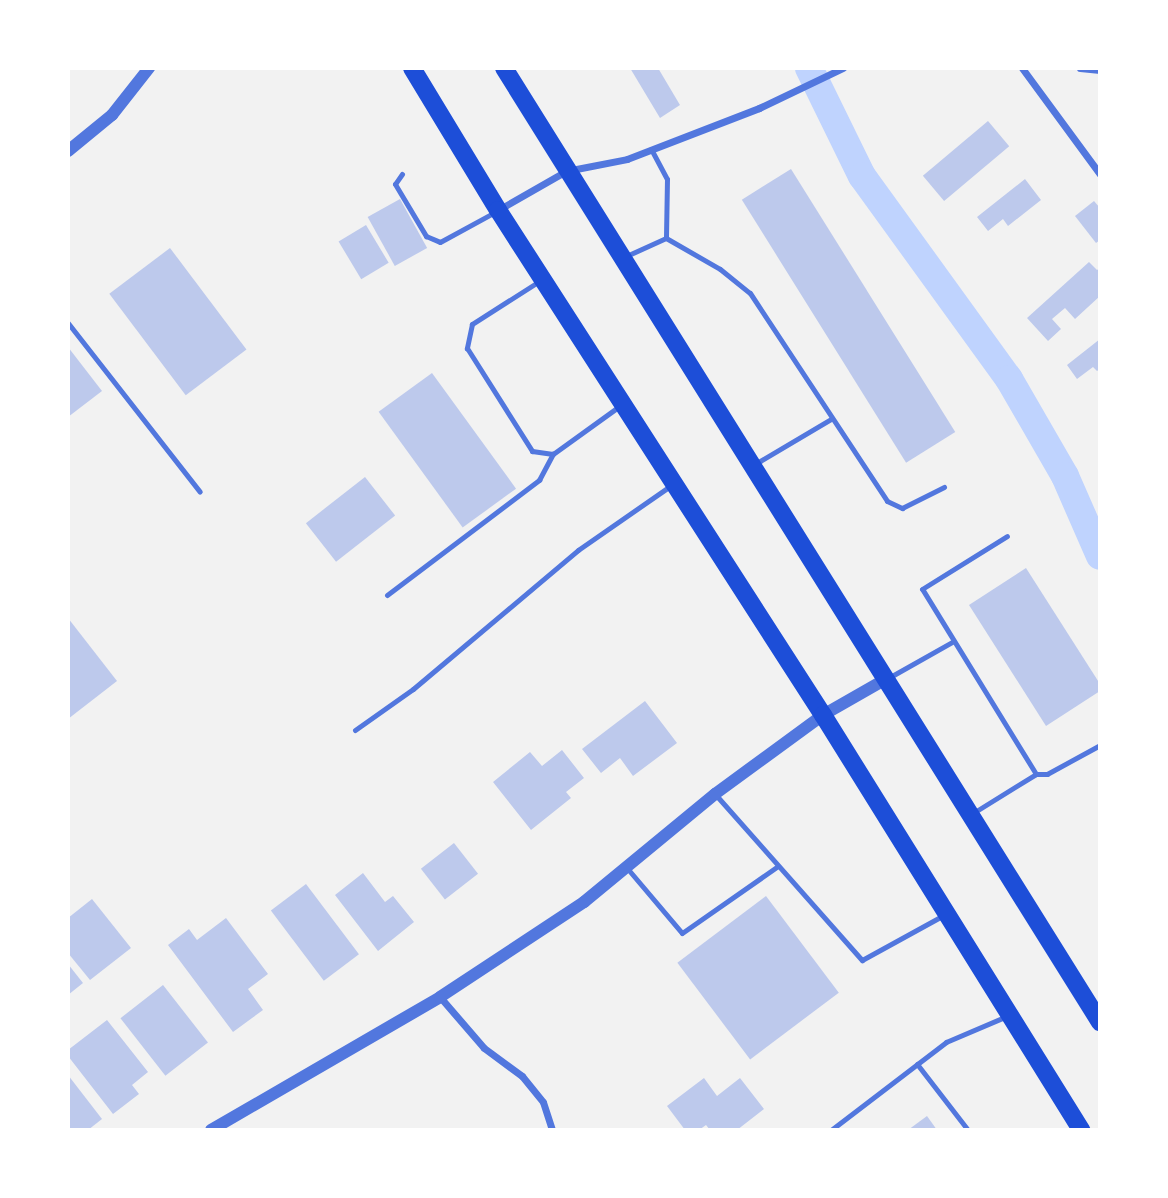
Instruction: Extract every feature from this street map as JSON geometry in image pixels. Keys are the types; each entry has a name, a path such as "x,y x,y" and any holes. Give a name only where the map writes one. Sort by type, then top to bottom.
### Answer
{"main road":[{"path":"412,68 498,210 823,715 1081,1130"},
{"path":"504,68 1100,1022"}],"street":[{"path":"68,151 111,115 149,68"},
{"path":"498,210 566,171 627,159 759,108 843,68"},
{"path":"1022,68 1100,174"},
{"path":"1080,68 1100,70"},
{"path":"211,1130 440,996 584,902 715,794 823,715 886,679"},
{"path":"440,996 484,1048 522,1076 543,1102 552,1130"}],"lane":[{"path":"652,149 667,179 666,238"},
{"path":"402,174 395,184 426,236 440,243 498,210"},
{"path":"621,258 666,238"},
{"path":"666,238 720,269 750,293 887,501 902,508 944,486"},
{"path":"544,278 472,324 467,348 532,451 553,454"},
{"path":"68,323 200,492"},
{"path":"387,595 539,480 553,454 624,403"},
{"path":"751,466 831,419"},
{"path":"355,730 413,689 578,550 675,482"},
{"path":"1007,536 922,589 1036,774"},
{"path":"886,679 954,641"},
{"path":"970,815 1036,774 1047,774 1100,745"},
{"path":"715,794 862,960 947,914"},
{"path":"627,869 682,933 778,866"},
{"path":"831,1130 946,1042 1010,1015"},
{"path":"918,1064 968,1130"}],"building":[{"path":"630,68 658,68 680,105 660,118"},
{"path":"988,121 1009,146 944,201 923,176"},
{"path":"791,169 955,432 906,463 742,200"},
{"path":"1025,179 1041,200 1008,226 1003,219 988,231 977,217"},
{"path":"400,199 427,248 395,266 368,217"},
{"path":"1094,201 1100,208 1100,240 1096,243 1075,216"},
{"path":"366,225 389,263 361,279 339,241"},
{"path":"170,248 246,349 186,395 109,294"},
{"path":"1089,262 1097,270 1100,268 1100,296 1075,319 1065,308 1052,319 1061,329 1048,341 1027,318"},
{"path":"1100,339 1100,369 1097,371 1093,367 1077,379 1067,365"},
{"path":"68,347 102,391 68,417"},
{"path":"432,373 516,489 463,527 379,412"},
{"path":"365,477 395,516 336,562 306,523"},
{"path":"1026,568 1100,684 1100,691 1046,726 969,605"},
{"path":"68,618 117,681 68,719"},
{"path":"645,701 677,743 633,776 620,758 601,773 582,749"},
{"path":"562,750 584,778 566,792 571,798 531,830 493,782 530,752 542,766"},
{"path":"454,843 478,874 445,900 421,869"},
{"path":"363,873 385,902 393,896 414,922 378,951 335,895"},
{"path":"306,884 359,954 324,981 271,910"},
{"path":"766,896 839,993 750,1059 677,963"},
{"path":"92,899 131,948 90,980 68,953 68,918"},
{"path":"226,918 268,974 248,989 263,1010 233,1032 168,945 189,929 197,940"},
{"path":"68,964 83,983 68,995"},
{"path":"163,985 208,1043 165,1076 120,1018"},
{"path":"107,1020 148,1072 132,1085 139,1094 113,1114 68,1056 68,1050"},
{"path":"68,1075 102,1119 88,1130 68,1130"},
{"path":"704,1078 717,1096 740,1078 764,1109 737,1130 710,1130 706,1125 699,1130 685,1130 667,1106"},
{"path":"927,1116 937,1130 908,1130"}],"waterway":[{"path":"809,68 862,176 1009,379 1065,476 1100,556"}]}
